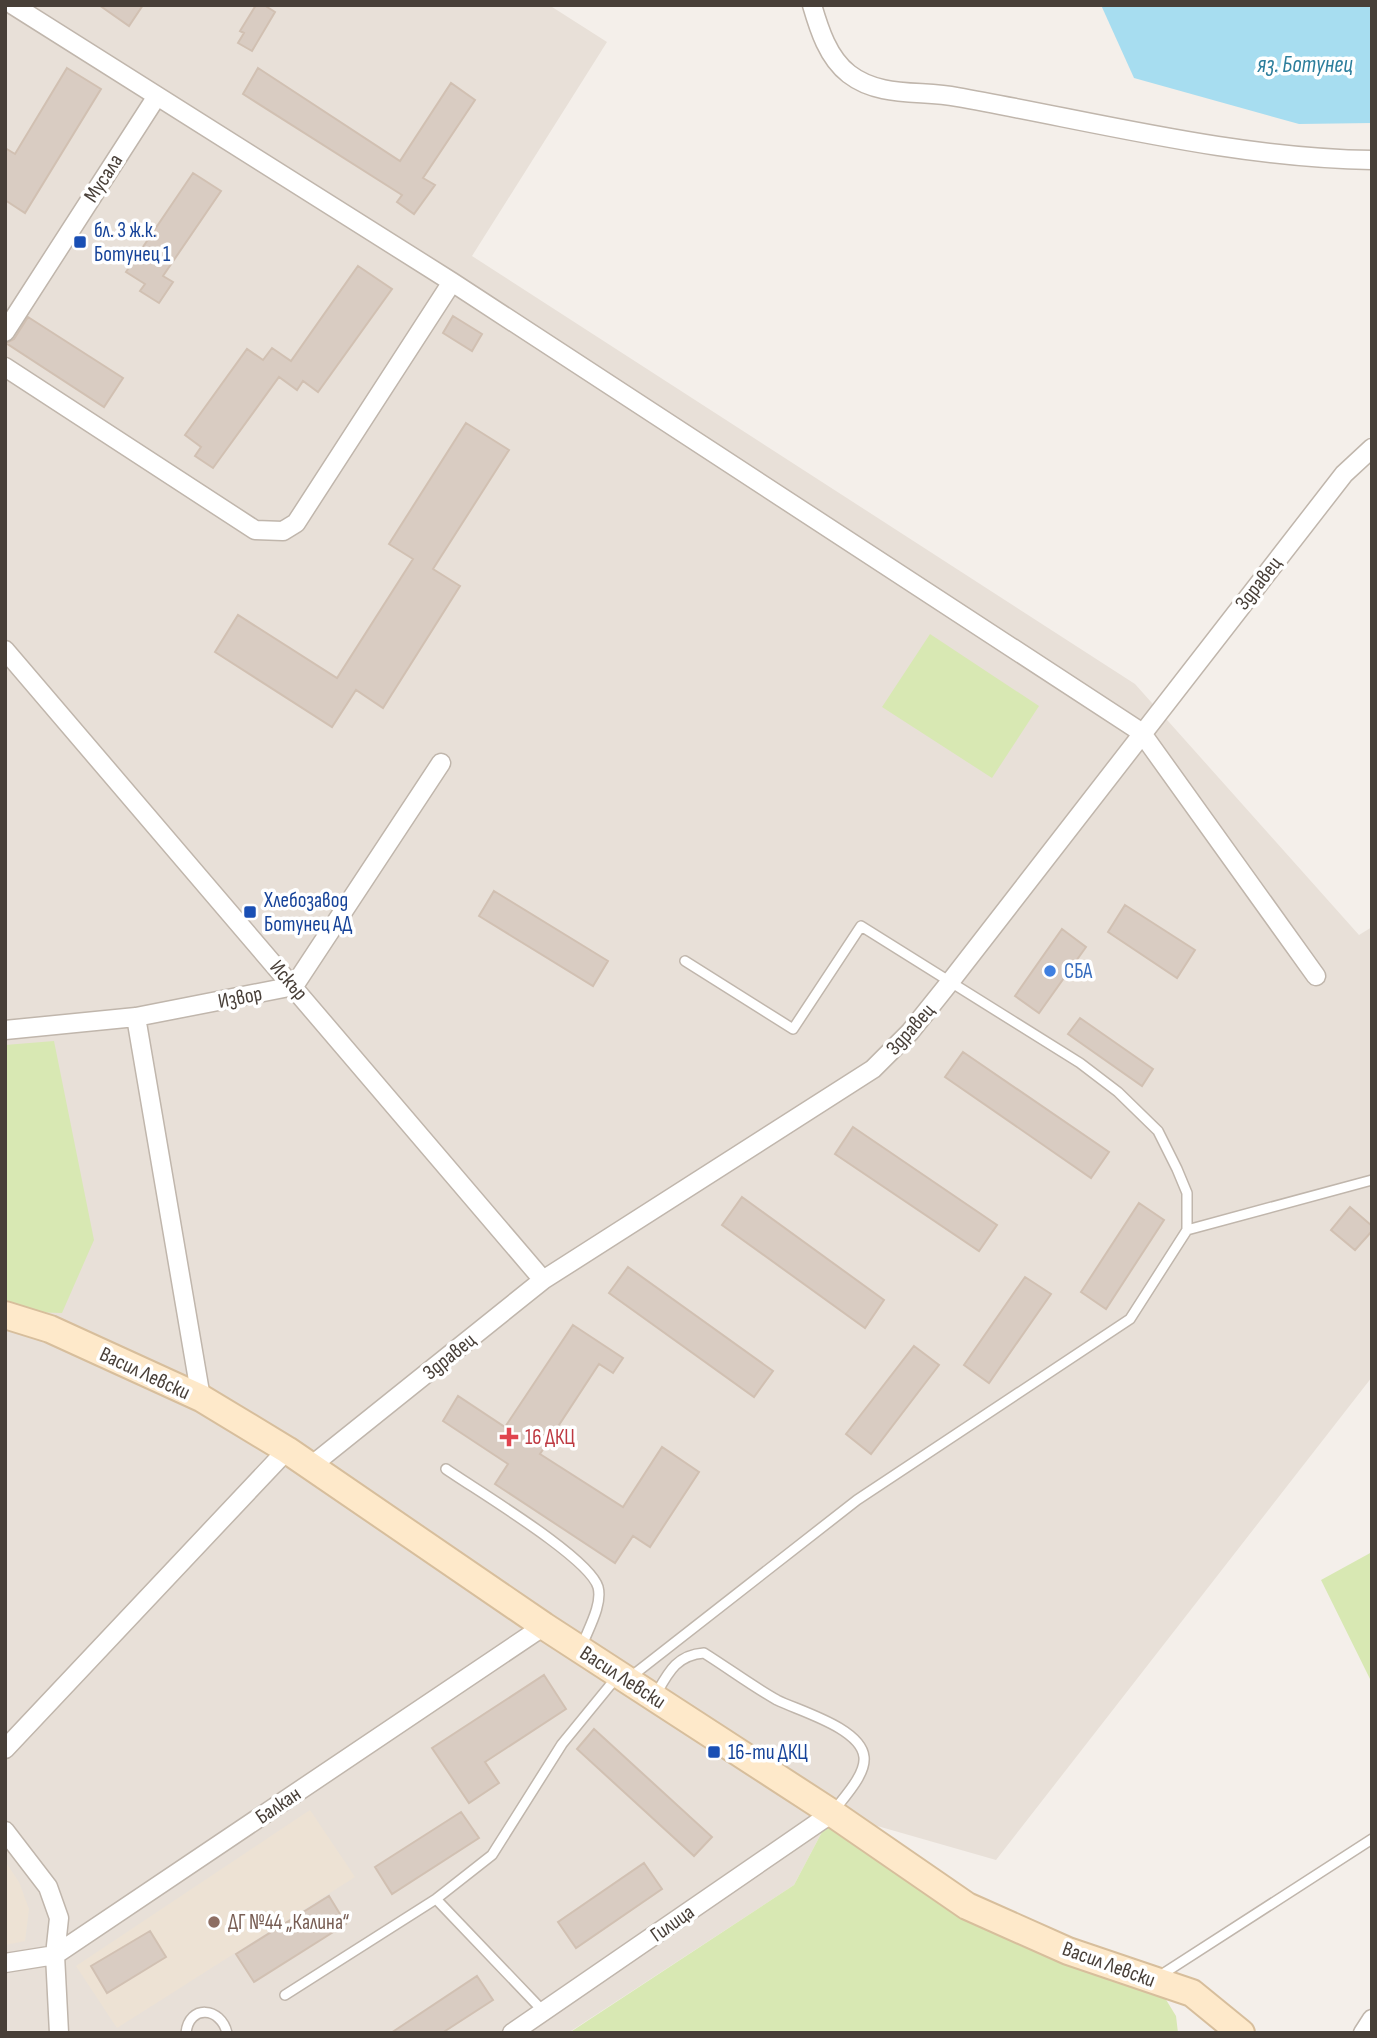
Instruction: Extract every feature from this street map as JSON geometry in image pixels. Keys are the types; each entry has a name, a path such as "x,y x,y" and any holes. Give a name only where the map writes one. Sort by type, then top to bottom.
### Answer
{"street":[{"path":"13,5 452,282 1141,732 1316,976"},
{"path":"811,5 822,38 849,74 888,92 952,96 1242,149 1372,160"},
{"name":"Мусала","path":"5,332 157,96"},
{"path":"5,367 255,530 283,531 296,523 452,282"},
{"name":"Здравец","path":"311,1466 543,1280 873,1069 910,1032 1344,474 1372,448"},
{"name":"Искър","path":"5,650 543,1280"},
{"path":"294,986 440,763"},
{"name":"Извор","path":"5,1030 136,1017 294,986"},
{"path":"136,1017 201,1398"},
{"name":"Васил Левски","path":"5,1315 50,1329 201,1398 287,1450 544,1626 832,1813 967,1906 1068,1951 1192,1993 1241,2033"},
{"path":"5,1749 287,1450"},
{"name":"Балкан","path":"5,1963 55,1955 544,1626"},
{"name":"Гилица","path":"512,2033 832,1813"},
{"path":"5,1830 48,1887 59,1918 55,1955 59,2033"},
{"path":"1363,2033 1372,2019"}],"lane":[{"path":"285,1995 436,1899 502,1844 562,1744 623,1677 857,1500 1130,1320 1187,1230 1187,1193 1158,1131 1118,1092 1080,1063 861,926 793,1030 685,961"},
{"path":"1187,1230 1372,1180"},
{"path":"446,1469 568,1553 591,1574 598,1588 597,1603 580,1649"},
{"path":"654,1697 676,1662 690,1654 704,1653 777,1700 829,1723 858,1743 864,1757 862,1771 832,1813"},
{"path":"1154,1980 1372,1839"},
{"path":"436,1899 544,2012"},
{"path":"186,2033 187,2025 194,2015 205,2011 216,2014 225,2022 227,2033"}],"shaded area":[{"path":"5,5 549,5 607,42 472,256 1135,684 1359,935 1372,927 1372,1377 996,1860 832,1813 794,1885 568,2033 5,2033"},
{"name":"ДГ №44 „Калина“","path":"310,1810 355,1877 117,2028 76,1966"},
{"path":"5,1861 19,1882 29,1909 25,1941 5,1945"}],"green space":[{"path":"930,634 1039,706 992,778 882,707"},
{"path":"54,1041 94,1240 62,1313 30,1312 5,1304 5,1045"},
{"path":"1372,1552 1372,1683 1321,1580"},
{"path":"832,1813 967,1906 1154,1980 1176,2016 1178,2033 569,2033 794,1885"}],"water":[{"name":"яз. Ботунец","path":"1101,5 1372,5 1372,123 1299,124 1134,78"}],"building":[{"path":"99,5 143,5 129,26"},
{"path":"256,5 264,5 275,12 252,51 238,43 244,33 240,31"},
{"path":"67,68 101,89 25,213 5,200 5,148 15,154"},
{"path":"258,68 400,161 451,83 475,100 423,178 435,185 414,214 397,202 402,195 243,94"},
{"path":"193,173 221,191 163,276 173,282 159,303 140,291 145,284 126,272"},
{"path":"358,266 392,289 318,392 303,381 297,390 279,377 213,468 195,456 201,447 185,435 247,349 263,360 272,348 291,361"},
{"path":"453,316 482,334 472,351 443,333"},
{"path":"28,317 123,378 104,407 6,343 14,339"},
{"path":"466,423 509,450 433,569 460,586 383,708 356,690 332,727 215,652 238,615 337,678 413,559 389,544"},
{"path":"494,891 608,961 593,986 479,916"},
{"path":"1125,905 1195,950 1177,978 1108,932"},
{"name":"СБА","path":"1062,929 1086,947 1039,1013 1015,996"},
{"path":"1080,1018 1153,1069 1142,1086 1068,1034"},
{"path":"963,1052 1109,1152 1091,1178 945,1077"},
{"path":"853,1127 997,1225 979,1251 835,1154"},
{"path":"742,1197 884,1300 865,1328 722,1225"},
{"path":"1139,1203 1164,1220 1106,1309 1081,1292"},
{"path":"1350,1207 1372,1226 1372,1231 1355,1250 1331,1230"},
{"path":"628,1267 773,1371 754,1397 609,1293"},
{"path":"1025,1277 1051,1294 989,1383 964,1365"},
{"name":"16 ДКЦ","path":"573,1325 623,1358 613,1373 599,1364 540,1454 623,1507 662,1447 699,1472 650,1547 633,1536 615,1563 495,1484 508,1464 443,1421 458,1396 505,1427"},
{"path":"914,1346 939,1365 871,1454 846,1434"},
{"path":"544,1675 566,1709 485,1762 499,1783 469,1803 432,1748"},
{"path":"594,1729 712,1837 694,1856 577,1749"},
{"path":"461,1812 479,1838 392,1894 375,1867"},
{"path":"644,1863 662,1889 576,1948 558,1922"},
{"path":"329,1896 346,1924 254,1982 236,1954"},
{"path":"150,1931 166,1957 107,1993 91,1966"},
{"path":"477,1976 493,2000 442,2033 391,2033"}],"place":[{"name":"бл. 3 ж.к. Ботунец 1","path":"80,242"},
{"name":"Хлебозавод Ботунец АД","path":"250,912"},
{"name":"СБА","path":"1050,971"},
{"name":"16 ДКЦ","path":"509,1437"},
{"name":"16-ти ДКЦ","path":"714,1752"},
{"name":"ДГ №44 „Калина“","path":"214,1922"}]}
